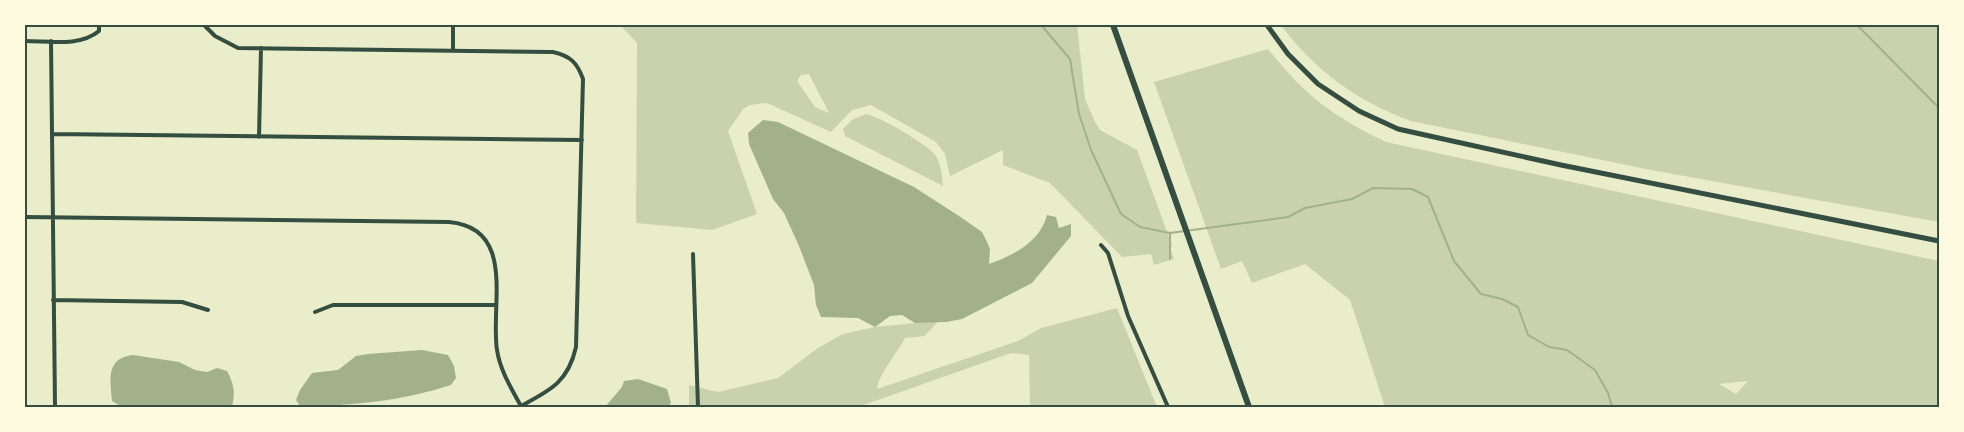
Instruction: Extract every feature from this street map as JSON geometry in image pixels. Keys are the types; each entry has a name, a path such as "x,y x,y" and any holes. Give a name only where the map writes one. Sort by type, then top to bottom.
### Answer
{"main road":[{"path":"1113,25 1249,407"}],"street":[{"path":"25,217 449,222 467,226 489,245 496,264 496,339 498,358 520,406 548,391 564,376 572,365 576,347 583,78 580,69 569,56 553,52 238,48 215,36 204,25"},
{"path":"453,25 453,51"},
{"path":"1267,25 1288,54 1318,84 1359,111 1398,129 1939,241"},
{"path":"25,41 79,41 94,35 99,27"},
{"path":"51,41 55,407"},
{"path":"259,137 261,48"},
{"path":"52,134 582,140"},
{"path":"1101,245 1108,253 1128,316 1168,407"},
{"path":"693,254 698,407"},
{"path":"53,300 182,302 208,310"},
{"path":"314,312 333,305 496,306"}],"shaded area":[{"path":"620,25 1077,25 1085,99 1100,130 1137,150 1172,245 1170,249 1174,259 1154,265 1151,254 1122,257 1050,183 1003,165 1003,150 950,176 945,154 936,142 871,105 852,110 831,132 767,103 750,105 743,109 728,131 757,214 712,230 636,223 637,43","holes":["809,74 829,113 815,107 797,81 801,75"]},
{"path":"1281,25 1939,25 1939,222 1651,170 1411,121 1373,104 1338,83 1308,57"},
{"path":"1268,49 1295,80 1321,103 1350,123 1386,142 1939,261 1939,407 1385,407 1350,300 1305,264 1252,283 1242,261 1221,269 1154,82","holes":["1748,381 1736,394 1719,384"]},
{"path":"866,114 903,132 932,151 939,163 943,186 845,136 843,129 852,120"},
{"path":"763,120 778,122 914,187 982,232 990,249 989,264 1025,246 1038,233 1047,215 1056,217 1059,228 1071,224 1071,236 1032,283 962,319 946,322 915,323 902,315 890,316 875,327 858,318 821,317 816,305 814,285 799,246 784,213 773,199 749,144 748,133"},
{"path":"1117,308 1157,407 1030,407 1029,355 1011,353 858,407 689,407 689,385 718,392 778,378 818,348 843,334 875,327 938,321 925,336 905,338 885,370 877,389 1018,341 1041,328"},
{"path":"422,350 448,355 454,366 456,378 451,385 395,399 358,404 300,406 296,400 300,390 312,373 338,370 356,356"},
{"path":"133,355 179,362 195,370 207,372 217,368 227,371 233,387 232,406 175,407 119,405 112,401 112,371 118,360"},
{"path":"638,379 667,389 671,403 667,407 605,407 622,387 624,381"}],"waterway":[{"path":"1041,25 1070,59 1079,114 1091,150 1121,214 1140,227 1170,233 1288,217 1305,208 1352,199 1373,188 1412,189 1428,197 1454,261 1481,294 1502,299 1518,307 1528,335 1549,347 1567,350 1595,370 1608,393 1612,407"},
{"path":"1857,25 1939,108"},
{"path":"1170,234 1170,259"}]}
